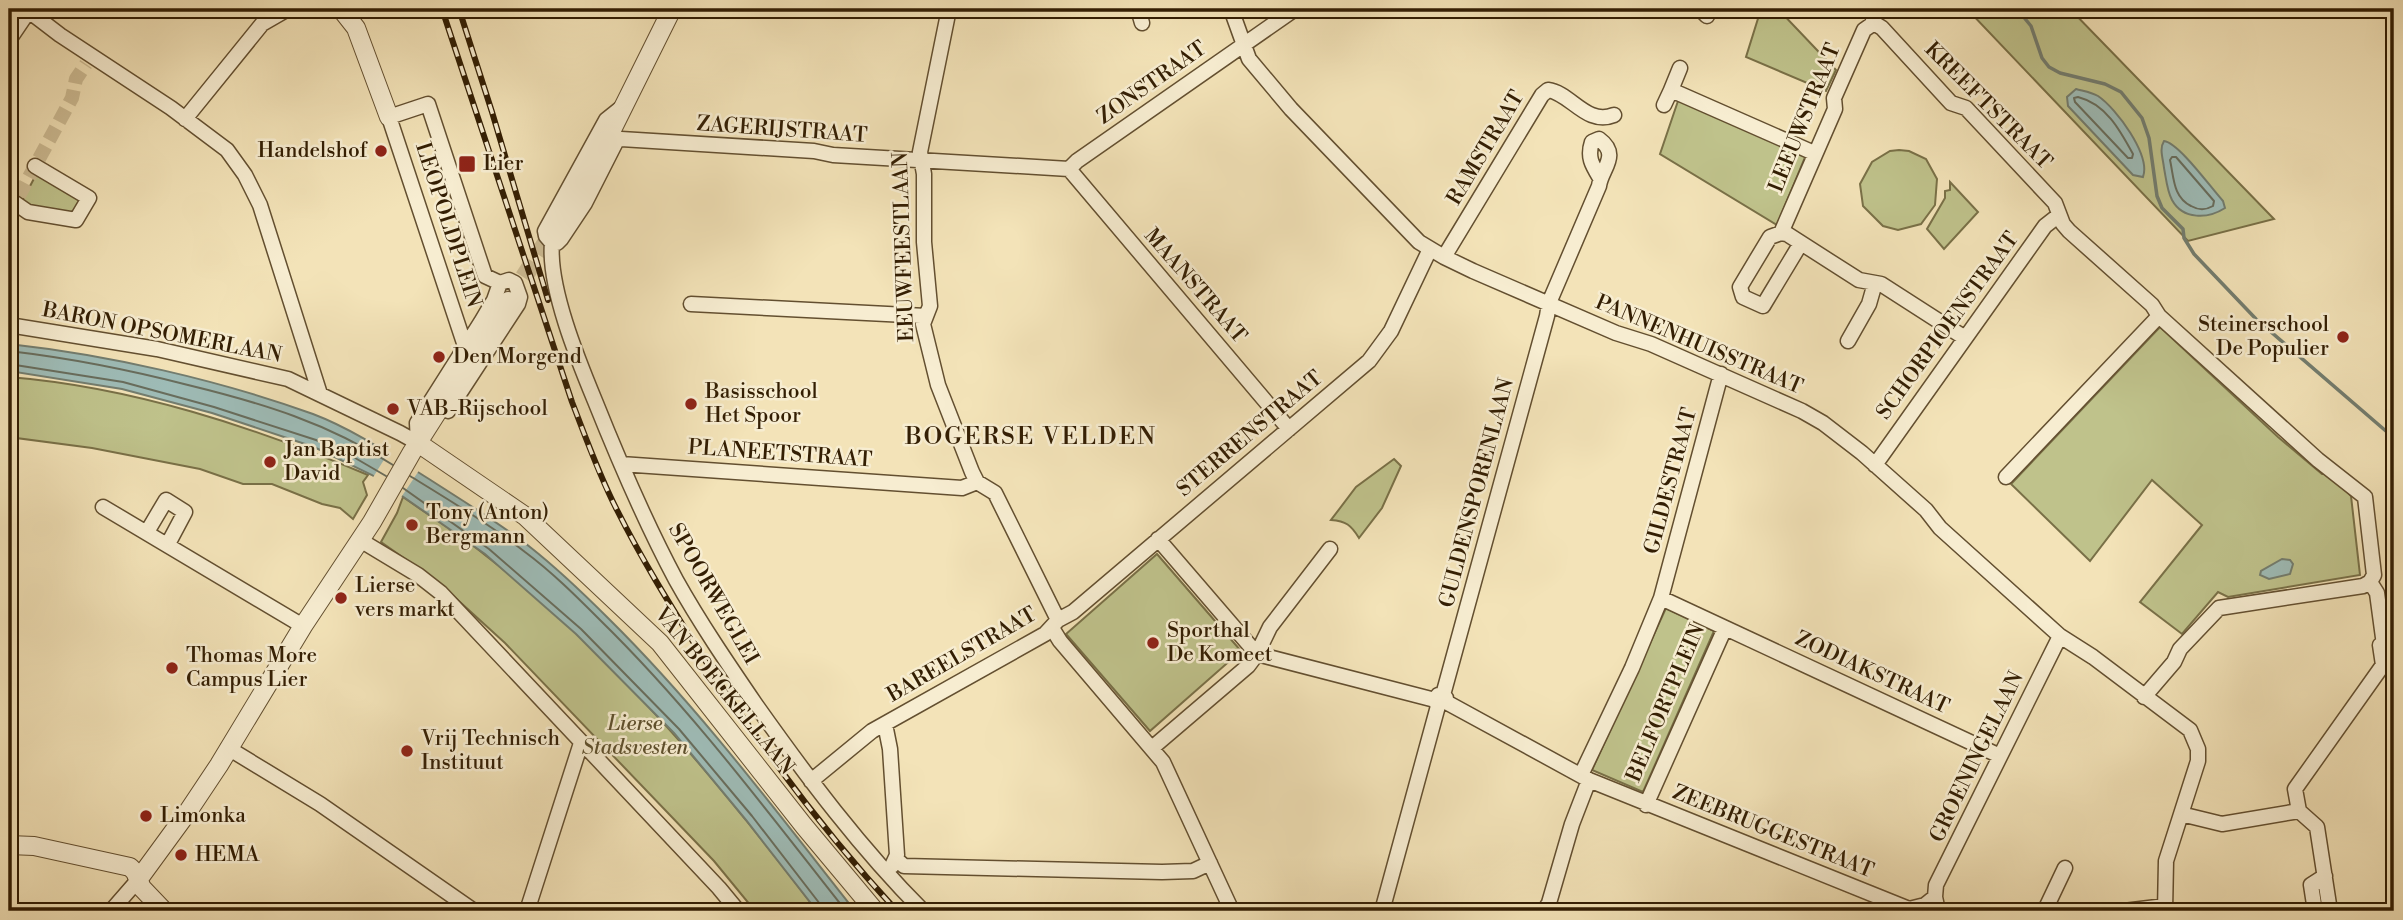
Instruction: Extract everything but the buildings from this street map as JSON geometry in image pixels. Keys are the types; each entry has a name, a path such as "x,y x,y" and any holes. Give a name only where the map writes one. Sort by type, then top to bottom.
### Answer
{"street":[{"path":"185,119 262,24 288,9"},
{"name":"LEOPOLDPLEIN","path":"341,9 356,28 389,117 465,346"},
{"path":"552,242 591,172 672,9"},
{"name":"EEUWFEESTLAAN","path":"949,9 921,160 924,174 924,242 930,306 923,324 938,384 977,482 995,493 1055,624 1060,641 1163,762 1232,911"},
{"path":"1138,9 1142,23"},
{"name":"PANNENHUISSTRAAT","path":"1231,9 1249,59 1291,109 1409,233 1430,249 1616,333 1651,344 1802,411 1849,442 2060,636 2093,657 2190,730 2198,761 2166,861 2165,909"},
{"name":"ZONSTRAAT","path":"1069,169 1295,9"},
{"path":"9,40 27,10 89,60 185,119 227,150 245,175 260,205 320,394"},
{"name":"LEEUWSTRAAT","path":"1801,243 1763,306 1743,297 1740,287 1770,237 1781,233 1835,108 1835,98 1872,16"},
{"name":"KREEFTSTRAAT","path":"1872,16 1951,103 1966,108 2055,203 2063,224 2069,231 2107,263 2152,305 2159,316 2318,460 2343,477 2365,497 2374,575 2371,582 2377,593 2383,665 2295,789 2299,811"},
{"path":"1664,105 1680,68"},
{"name":"RAMSTRAAT","path":"1444,257 1542,95 1548,90 1558,91 1578,108 1597,117 1614,115"},
{"path":"1671,90 1814,153"},
{"name":"LEOPOLDPLEIN","path":"389,117 428,104 485,276 500,283 509,280 516,283 520,298 434,432 415,448"},
{"name":"ZAGERIJSTRAAT","path":"552,242 557,243 561,239 585,203 617,141 814,151 833,155 1069,169"},
{"path":"15,203 28,212 76,220 89,198 35,166"},
{"name":"MAANSTRAAT","path":"1069,169 1289,429"},
{"name":"GULDENSPORENLAAN","path":"1382,911 1549,303 1600,178"},
{"name":"SCHORPIOENSTRAAT","path":"1875,465 2045,226 2059,215"},
{"path":"1781,233 1787,234 1859,280 1881,284 1965,338"},
{"name":"SPOORWEGLEI","path":"552,242 557,289 573,348 621,464 670,567 711,640 811,781 886,872 923,911"},
{"name":"STERRENSTRAAT","path":"1055,624 1073,612 1369,361 1391,331 1430,249"},
{"name":"LEOPOLDPLEIN","path":"415,448 417,423 494,300 500,283"},
{"path":"1848,341 1869,304 1875,283"},
{"path":"111,911 138,880 187,813 508,301"},
{"path":"691,304 926,316"},
{"path":"2006,477 2159,316"},
{"name":"BARON OPSOMERLAAN","path":"9,325 111,340 203,358 288,379 415,448"},
{"name":"GILDESTRAAT","path":"1661,598 1721,374"},
{"name":"VAN BOECKELLAAN","path":"415,448 525,516 660,643 804,826 875,911"},
{"name":"PLANEETSTRAAT","path":"621,464 962,488 977,482"},
{"path":"147,532 166,500 186,512 168,544"},
{"path":"103,507 303,626"},
{"path":"1158,539 1257,654"},
{"path":"360,540 418,575 441,593 738,911"},
{"path":"1152,748 1248,666 1257,654 1270,626 1330,549"},
{"path":"2144,697 2174,662 2180,649 2219,608 2363,586 2371,582"},
{"path":"1544,911 1549,903 1585,777 1661,598"},
{"name":"BELFORTPLEIN","path":"1646,805 1725,628 1661,598"},
{"name":"BAREELSTRAAT","path":"811,781 872,731 1045,634 1055,624"},
{"name":"ZODIAKSTRAAT","path":"1725,628 2000,756"},
{"name":"GROENINGELAAN","path":"1937,904 1936,885 2060,636"},
{"name":"ZEEBRUGGESTRAAT","path":"1257,654 1441,701 1585,777 1646,805 1909,909 1937,904"},
{"name":"BAREELSTRAAT","path":"885,724 890,749 896,859"},
{"path":"527,911 581,743"},
{"path":"228,748 320,804 474,911"},
{"path":"2181,814 2222,824 2299,811 2316,827 2330,911"},
{"path":"9,845 34,846 130,867 142,888 164,911"},
{"path":"886,872 896,859 904,866 1125,872 1193,871 1210,863"},
{"path":"2048,911 2046,908 2065,868"},
{"path":"2315,911 2311,885 2325,876"},
{"path":"2124,911 2165,909"}],"green space":[{"path":"1761,9 1778,9 1836,70 1826,91 1746,57"},
{"path":"1967,9 2070,9 2274,219 2188,241"},
{"path":"1679,98 1806,155 1777,225 1660,154"},
{"path":"1890,151 1909,151 1926,159 1937,179 1935,205 1921,224 1898,230 1883,226 1863,206 1860,184 1872,162"},
{"path":"37,173 84,200 75,215 21,203"},
{"path":"1950,182 1978,212 1944,249 1927,229 1945,198 1945,191 1950,190"},
{"path":"2160,327 2278,437 2322,474 2331,474 2351,496 2360,575 2228,597 2218,592 2182,634 2140,602 2202,525 2152,480 2090,561 2011,484"},
{"path":"9,377 101,390 147,400 237,426 368,475 363,482 367,495 353,519 340,508 322,504 272,484 243,484 200,469 92,448 9,437"},
{"path":"1394,459 1401,466 1382,508 1359,538 1348,524 1331,520 1356,487"},
{"name":"Lierse Stadsvesten","path":"403,497 475,547 532,593 621,677 703,768 817,911 755,911 714,861 505,643 438,582 381,542"},
{"name":"Sporthal De Komeet","path":"1157,554 1241,651 1150,731 1066,634"},
{"path":"1666,608 1714,631 1643,792 1592,770"}],"water":[{"path":"2076,89 2098,96 2122,121 2142,157 2143,177 2133,175 2068,106 2067,97"},
{"path":"2164,141 2186,157 2223,201 2225,208 2204,216 2196,216 2177,207 2167,184 2162,154"},
{"path":"9,344 163,370 240,390 313,414 373,444 493,520 561,573 642,653 736,761 855,911 817,911 674,733 576,634 485,554 372,475 314,447 212,413 122,389 9,371"},
{"path":"2282,559 2290,560 2293,564 2290,574 2269,579 2260,575 2261,571"}],"pier":[{"path":"390,450 420,469 400,499 372,479"}],"waterway":[{"path":"2017,9 2031,26 2042,58 2049,67 2060,73 2105,84 2121,92 2142,118 2149,138 2157,196 2162,208 2183,229 2184,238 2194,254 2256,319 2394,438"}],"tunnel":[{"path":"9,214 72,98 76,79 86,64"},
{"path":"509,300 553,232"}],"railway":[{"path":"442,9 572,402 617,510 697,648 743,717 817,817 897,911"},
{"path":"459,9 548,300"}],"place":[{"name":"Handelshof","path":"381,151"},
{"name":"Lier","path":"467,164"},
{"name":"Steinerschool De Populier","path":"2343,337"},
{"name":"Den Morgend","path":"439,357"},
{"name":"Basisschool Het Spoor","path":"691,404"},
{"name":"VAB-Rijschool","path":"393,409"},
{"name":"Jan Baptist David","path":"270,462"},
{"name":"Tony (Anton) Bergmann","path":"412,525"},
{"name":"Lierse vers markt","path":"341,598"},
{"name":"Sporthal De Komeet","path":"1153,643"},
{"name":"Thomas More Campus Lier","path":"172,668"},
{"name":"Vrij Technisch Instituut","path":"407,751"},
{"name":"Limonka","path":"146,816"},
{"name":"HEMA","path":"181,855"}],"district":[{"name":"BOGERSE VELDEN","path":"1031,437"}]}
